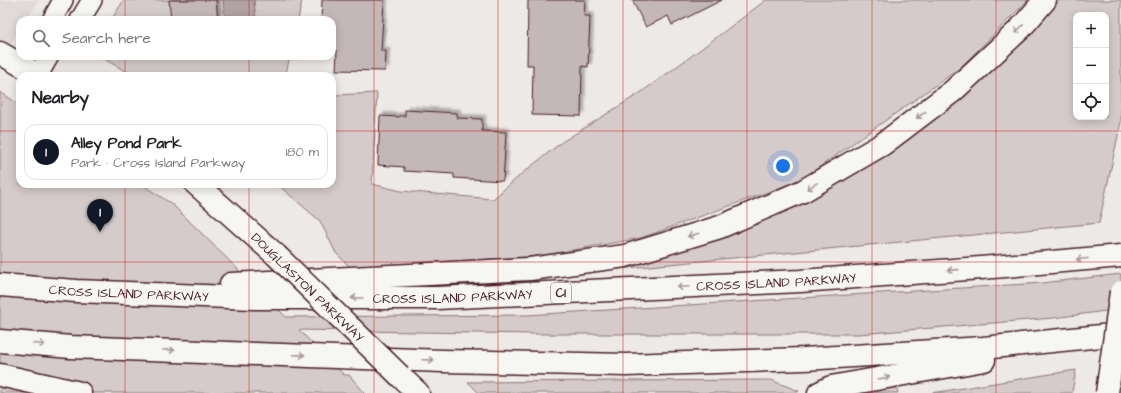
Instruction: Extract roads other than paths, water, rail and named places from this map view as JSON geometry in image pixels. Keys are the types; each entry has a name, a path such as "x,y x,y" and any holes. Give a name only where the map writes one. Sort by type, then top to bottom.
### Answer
{"main road":[{"path":"76,291 530,269 625,256 720,227 804,191 883,144 953,91 1020,29 1045,0"},
{"path":"0,53 34,72"},
{"name":"DOUGLASTON PARKWAY","path":"201,188 276,255 418,393"},
{"name":"CROSS ISLAND PARKWAY","path":"0,285 76,291 254,298 437,298 800,281 989,268 1121,256"},
{"path":"1107,393 1121,292"},
{"path":"0,341 71,347 443,361 626,365 804,359 982,348 1121,335"},
{"path":"819,393 831,387 1121,335"},
{"path":"0,375 80,393"}],"street":[{"path":"54,16 63,0"},
{"path":"83,16 92,1"},
{"path":"41,72 47,60"}],"place":[{"name":"Alley Pond Park","path":"100,232"}]}
